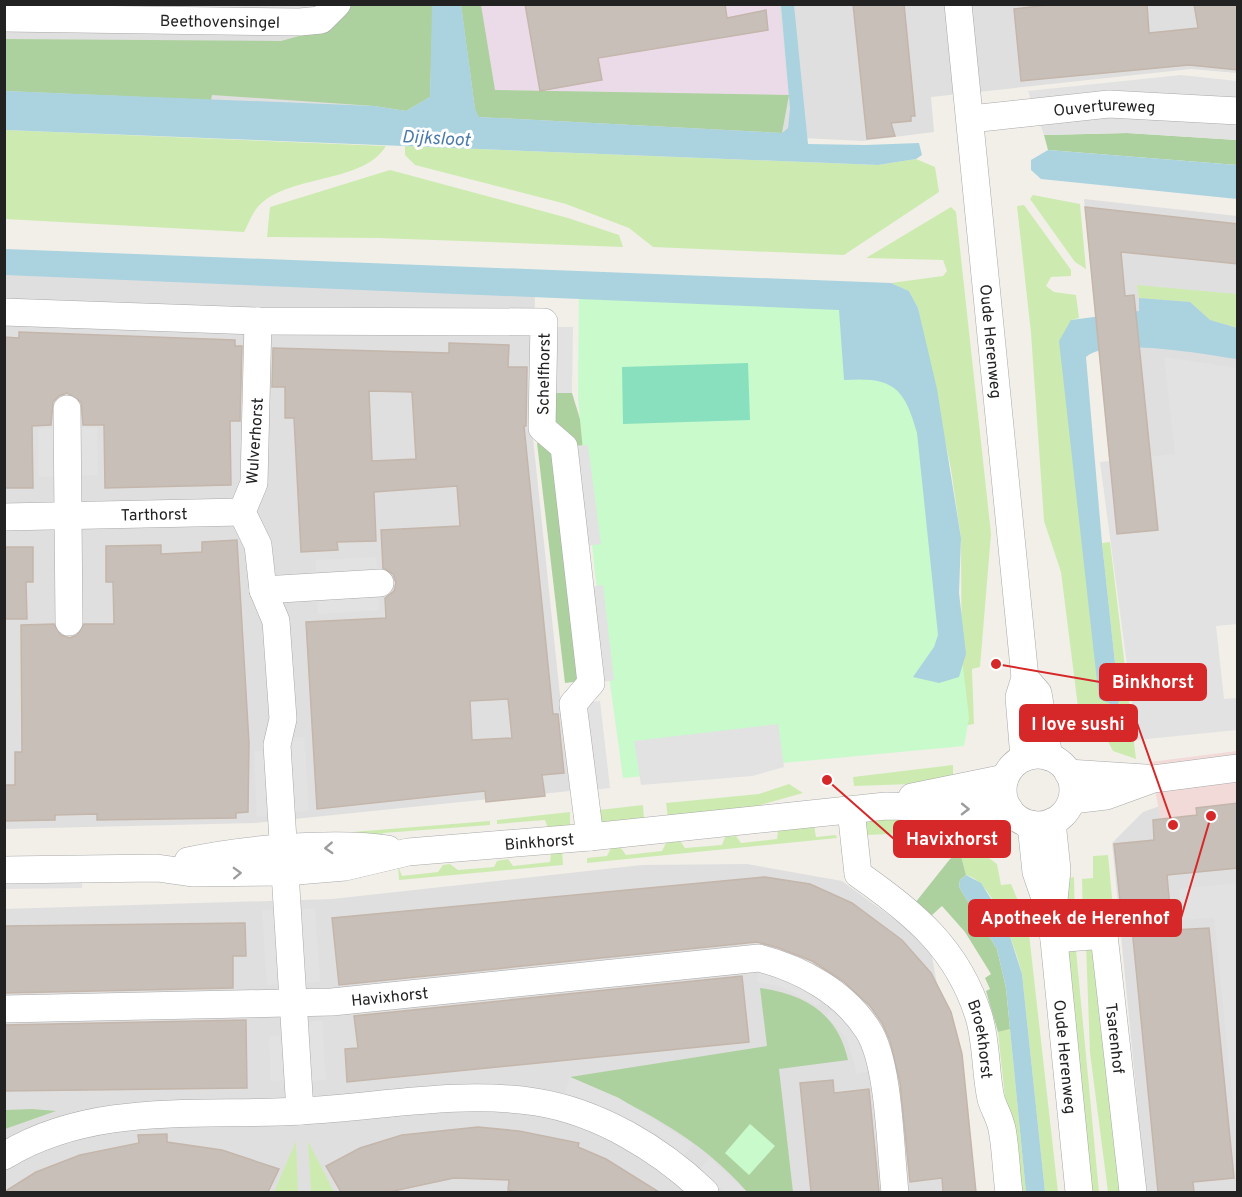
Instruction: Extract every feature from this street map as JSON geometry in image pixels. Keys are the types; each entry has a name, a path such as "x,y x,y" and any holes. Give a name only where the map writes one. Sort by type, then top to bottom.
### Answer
{"street":[{"name":"Beethovensingel","path":"4,18 89,11 290,22 321,20 337,4"},
{"name":"Oude Herenweg","path":"958,4 1025,678 1038,693 1047,763"},
{"name":"Ouvertureweg","path":"971,119 1109,104 1238,111"},
{"name":"Schelfhorst","path":"4,312 258,321 544,322 542,428 564,447 591,683 573,704 590,837"},
{"name":"Wulverhorst","path":"242,512 254,483 258,321"},
{"path":"67,409 69,622"},
{"name":"Tarthorst","path":"4,517 242,512"},
{"path":"242,512 258,545 263,590 276,621 283,719 277,745 300,1111"},
{"path":"263,590 380,583"},
{"path":"1047,763 1073,786 1072,800 1062,815 1042,823 1016,818 1009,809 1003,794 1005,778 1013,766 1047,763 1153,779"},
{"path":"1072,800 1106,796 1153,779 1238,768"},
{"name":"Binkhorst","path":"886,806 919,795 1005,778"},
{"name":"Binkhorst","path":"4,870 157,868 207,857 284,861 351,847 408,852 590,837 886,806 920,809 1009,809"},
{"name":"Broekhorst","path":"851,810 858,874 905,907 929,929 945,950 964,983 979,1017 987,1053 991,1099 1002,1127 1009,1192"},
{"name":"Oude Herenweg","path":"1042,823 1058,870 1053,929 1079,1192"},
{"name":"Tsarenhof","path":"1053,929 1104,935 1133,1192"},
{"name":"Havixhorst","path":"4,1009 294,1004 759,958 790,966 833,994 869,1031 883,1081 895,1192"},
{"path":"4,1156 61,1131 128,1115 300,1111 481,1096 537,1102 582,1114 614,1128 684,1172 705,1192"}],"shaded area":[{"path":"5,5 1237,5 1237,73 1191,69 931,97 934,132 863,141 352,116 5,111"},
{"path":"481,5 779,5 789,95 495,90"},
{"path":"1181,75 1237,81 1237,140 1126,133 1044,135 1028,91"},
{"path":"1084,199 1237,216 1237,459 1117,542"},
{"path":"5,269 535,290 533,438 570,791 255,823 5,829"},
{"path":"544,327 573,327 572,393 542,393"},
{"path":"1164,357 1237,368 1237,624 1216,626 1224,699 1237,698 1237,730 1137,740 1100,462 1175,454"},
{"path":"97,427 98,475 39,477 38,429"},
{"path":"588,445 601,544 575,547 564,447"},
{"path":"376,557 379,610 318,614 315,560"},
{"path":"603,585 614,680 597,683 585,587"},
{"path":"600,701 610,788 594,790 584,703"},
{"path":"778,724 784,767 752,776 641,785 634,741"},
{"path":"304,737 309,811 295,812 290,738"},
{"path":"254,751 268,751 272,816 257,817"},
{"path":"1237,751 1237,826 1163,833 1150,762"},
{"path":"1237,791 1237,1192 1146,1192 1112,843 1143,812 1177,800"},
{"path":"747,864 842,881 930,945 974,1192 5,1192 4,909 332,899 642,865"},
{"path":"82,881 82,888 5,889 4,882"},
{"path":"1237,883 1237,1141 1214,918 1182,920 1179,889"},
{"path":"315,908 320,982 305,982 300,909"},
{"path":"262,910 277,910 281,984 267,985"},
{"path":"758,969 824,996 818,1006 782,987 757,982"},
{"path":"834,1007 858,1034 871,1070 857,1074 847,1039 826,1016"},
{"path":"322,1020 326,1080 311,1081 307,1022"},
{"path":"284,1035 286,1080 271,1081 269,1037"},
{"path":"570,1077 619,1098 693,1144 684,1156 653,1132 614,1111 565,1093"},
{"path":"710,1158 747,1192 725,1192 699,1170"}],"green space":[{"path":"350,5 433,5 430,97 406,111 374,106 212,95 211,100 5,91 5,39 281,41 332,27 348,12"},
{"path":"461,5 481,5 495,90 789,95 782,133 478,117"},
{"path":"5,130 386,146 376,158 362,166 294,186 264,201 255,211 244,232 5,219"},
{"path":"1128,133 1237,140 1237,165 1048,150 1044,135"},
{"path":"405,146 878,165 916,159 935,167 939,192 844,255 653,247 629,228 566,204 415,165 405,155"},
{"path":"390,170 568,218 619,235 623,247 378,238 267,237 270,207"},
{"path":"1033,195 1080,204 1086,269 1075,262 1030,199"},
{"path":"1024,205 1071,270 1071,276 1051,277 1046,286 1054,292 1076,295 1079,318 1071,320 1099,698 1118,706 1102,543 1110,542 1136,759 1113,751 1099,724 1079,715 1061,572 1044,521 1031,333 1017,206"},
{"path":"951,207 956,212 991,534 980,667 972,669 974,724 962,726 961,538 951,469 918,308 909,291 891,283 943,276 947,271 943,260 866,258"},
{"path":"579,283 851,283 932,400 969,718 964,746 623,778 595,574 578,399"},
{"path":"1137,285 1237,294 1237,328 1210,320 1190,302 1139,298"},
{"path":"748,363 750,420 623,424 622,367"},
{"path":"542,393 572,393 588,445 564,447"},
{"path":"551,442 581,681 565,683 537,443"},
{"path":"953,765 953,781 854,786 853,777"},
{"path":"789,784 803,793 743,810 668,818 666,803 759,794"},
{"path":"643,805 644,820 601,822 599,810"},
{"path":"570,812 570,827 548,828 545,820 497,824 497,820"},
{"path":"953,818 953,831 867,835 865,823 868,820"},
{"path":"490,821 490,825 383,833 381,836 315,835"},
{"path":"814,825 816,837 836,835 837,838 587,863 587,858 607,856 611,848 621,848 626,855 662,851 666,843 680,841 685,848 722,845 725,837 736,836 741,843 777,839 778,831"},
{"path":"562,850 563,865 399,880 398,866 402,876 438,872 443,865 450,864 458,870 494,867 497,861 508,859 513,866 550,862 551,853"},
{"path":"960,852 981,852 997,864 1001,885 1011,884 1028,925 1058,1192 1045,1192 1019,963 1002,918 986,890 976,880 966,875"},
{"path":"960,852 966,875 960,880 959,887 997,949 1006,988 1010,1029 998,1032 986,991 990,989 985,978 991,974 965,932 942,906 932,915 915,903 950,859"},
{"path":"1108,855 1114,918 1083,920 1082,879 1093,878 1093,856"},
{"path":"1074,877 1075,922 1066,922 1065,879"},
{"path":"1086,945 1099,946 1127,1192 1108,1192 1090,1053"},
{"path":"1068,950 1076,950 1099,1192 1090,1192"},
{"path":"760,988 791,995 817,1009 836,1030 848,1060 779,1069 793,1192 747,1192 709,1155 665,1124 570,1077 767,1046"},
{"path":"1010,1029 1026,1192 1015,1192 998,1032"},
{"path":"5,1110 56,1111 5,1129"},
{"path":"750,1124 775,1146 749,1175 725,1153"},
{"path":"296,1141 298,1192 274,1192"},
{"path":"308,1141 334,1192 311,1192"}],"water":[{"name":"Dijksloot","path":"461,4 475,109 479,117 782,133 788,128 790,109 781,5 794,5 808,144 919,143 922,155 916,159 878,165 5,130 5,91 374,106 406,111 430,97 432,5"},
{"path":"1048,150 1237,165 1237,199 1041,179 1031,170 1031,160"},
{"path":"5,249 891,283 909,291 918,308 937,389 961,538 959,593 966,654 959,677 939,683 913,677 934,647 938,635 917,433 907,404 894,388 874,380 844,380 839,310 5,275"},
{"path":"1139,298 1190,302 1210,320 1237,328 1237,359 1136,347 1098,351 1086,357 1118,707 1099,699 1059,341 1071,320 1139,311"},
{"path":"966,875 981,883 1005,921 1022,974 1045,1192 1026,1192 1006,988 997,949 959,887 960,880"}],"building":[{"path":"525,4 725,4 727,18 766,10 768,30 598,58 602,80 540,91"},
{"path":"853,4 904,4 915,116 911,116 911,121 891,123 895,136 867,139"},
{"path":"1056,4 1147,4 1149,33 1198,28 1194,4 1238,4 1238,70 1189,65 1021,81 1014,9"},
{"path":"1085,207 1238,224 1238,264 1121,252 1125,296 1134,295 1158,530 1117,534"},
{"path":"19,332 235,340 235,346 242,346 240,421 230,421 231,485 105,488 104,425 83,425 81,402 67,393 59,396 53,402 51,425 32,426 33,488 4,488 4,337 19,338"},
{"path":"449,343 509,345 508,367 527,367 526,426 524,426 553,714 558,714 564,773 542,775 545,796 486,802 485,791 317,809 306,622 386,618 385,598 394,591 396,583 393,574 383,568 381,530 460,526 457,486 374,492 376,541 337,542 338,550 301,552 294,418 285,418 285,387 272,387 273,348 449,353","holes":["369,391 412,392 416,459 372,461","508,699 512,738 472,740 470,701"]},
{"path":"237,540 249,743 248,812 236,813 236,818 97,820 97,814 55,815 55,820 4,821 4,785 15,785 15,752 22,752 21,625 54,624 61,635 70,638 77,635 84,624 114,624 113,582 106,582 106,546 161,545 161,554 202,552 202,542"},
{"path":"4,547 33,547 33,582 26,582 27,619 4,619"},
{"path":"1238,803 1238,868 1167,875 1172,930 1209,928 1234,1178 1193,1182 1194,1192 1158,1192 1132,928 1123,929 1114,844 1154,840 1153,820 1197,815 1196,808"},
{"path":"765,877 810,884 852,903 902,940 931,973 951,1012 962,1054 976,1192 943,1192 942,1178 910,1182 900,1083 890,1041 882,1023 870,1006 843,981 812,961 779,948 757,942 339,985 332,918"},
{"path":"245,923 246,956 233,956 233,988 4,993 4,926"},
{"path":"742,976 749,1042 347,1082 345,1049 358,1048 354,1016"},
{"path":"246,1020 247,1088 4,1091 4,1025"},
{"path":"833,1080 834,1093 869,1089 879,1192 811,1192 800,1083"},
{"path":"478,1127 519,1131 579,1143 578,1147 606,1159 659,1192 518,1192 508,1190 509,1180 454,1178 389,1192 341,1192 326,1166 360,1148 402,1135"},
{"path":"167,1134 167,1142 222,1150 279,1169 268,1192 4,1192 36,1172 80,1155 139,1143 138,1135"}],"place":[{"name":"Binkhorst","path":"996,664"},
{"name":"Havixhorst","path":"827,780"},
{"name":"Apotheek de Herenhof","path":"1211,816"},
{"name":"I love sushi","path":"1173,825"}]}
